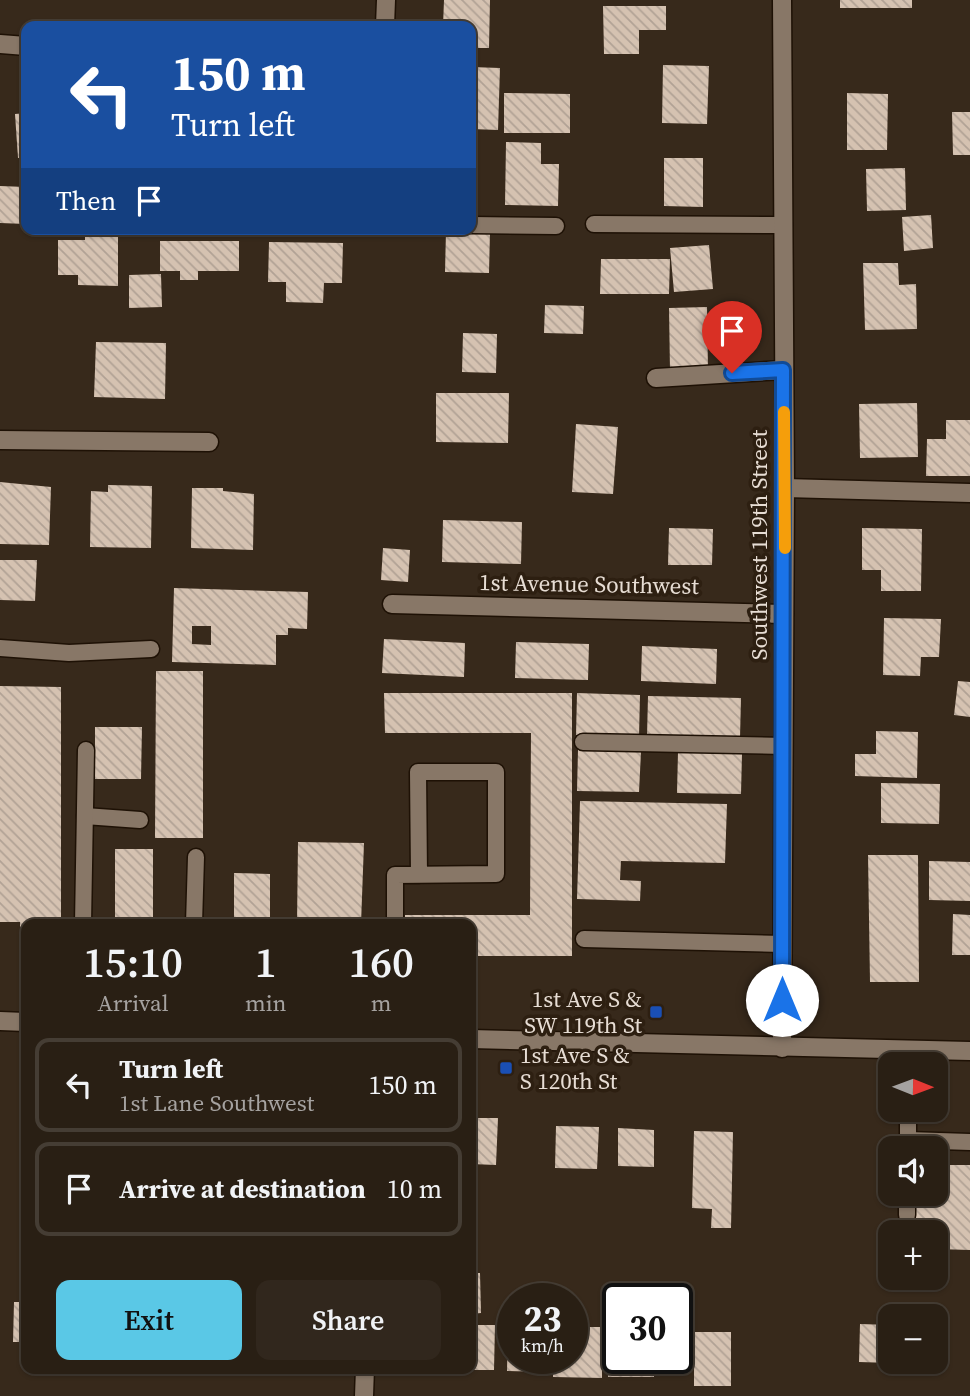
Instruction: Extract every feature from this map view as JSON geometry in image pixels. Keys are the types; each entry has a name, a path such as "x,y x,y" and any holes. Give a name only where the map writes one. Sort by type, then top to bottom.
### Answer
{"street":[{"path":"385,21 386,0"},
{"name":"Southwest 119th Street","path":"782,0 785,488 782,1048"},
{"path":"0,44 21,46"},
{"path":"656,378 783,370"},
{"path":"0,440 209,442"},
{"path":"785,488 970,493"},
{"name":"1st Avenue Southwest","path":"392,604 784,614"},
{"path":"0,1021 21,1022"},
{"path":"476,1039 782,1048 878,1055"},
{"path":"948,1053 970,1051"},
{"path":"365,1374 365,1396"}],"lane":[{"path":"594,224 784,225"},
{"path":"476,225 556,226"},
{"path":"0,648 69,653 151,649"},
{"path":"583,742 784,746"},
{"path":"83,919 86,750"},
{"path":"395,919 395,875 419,875 496,874 496,772 418,772 419,875"},
{"path":"85,816 140,820"},
{"path":"194,919 196,857"},
{"path":"584,939 782,944"},
{"path":"948,1143 970,1142"},
{"path":"907,1206 907,1214"}],"building":[{"path":"444,0 490,0 489,48 476,48 476,21 443,21"},
{"path":"840,0 912,0 912,8 840,8"},
{"path":"603,6 666,6 666,30 639,30 639,54 604,54"},
{"path":"663,65 709,66 707,124 662,123"},
{"path":"476,67 500,68 498,130 476,129"},
{"path":"504,93 570,94 570,133 504,133"},
{"path":"847,93 888,94 887,150 847,150"},
{"path":"952,112 970,112 970,155 953,155"},
{"path":"21,113 21,158 18,158 15,114"},
{"path":"506,142 541,143 541,164 559,164 558,206 505,205"},
{"path":"664,158 703,158 703,207 664,206"},
{"path":"905,168 906,210 867,211 866,169"},
{"path":"0,186 21,187 21,224 0,223"},
{"path":"931,215 933,248 904,251 902,217"},
{"path":"490,232 489,273 445,272 446,235"},
{"path":"85,235 118,235 118,286 78,285 78,275 58,275 58,240 85,240"},
{"path":"160,241 239,241 239,271 198,271 198,280 180,280 180,271 160,271"},
{"path":"269,242 343,243 342,283 324,283 323,303 286,302 286,282 268,282"},
{"path":"709,245 713,289 674,292 670,248"},
{"path":"601,259 670,259 669,294 600,294"},
{"path":"863,263 898,263 899,285 916,284 917,329 865,330"},
{"path":"161,274 162,307 129,308 129,275"},
{"path":"545,305 584,306 583,334 544,333"},
{"path":"707,307 708,371 670,372 669,308"},
{"path":"463,333 497,334 496,373 462,372"},
{"path":"96,342 166,343 165,399 94,397"},
{"path":"436,393 509,393 508,443 436,442"},
{"path":"917,403 918,457 860,458 859,404"},
{"path":"946,420 970,420 970,476 926,476 927,439 946,439"},
{"path":"576,424 618,427 613,494 572,492"},
{"path":"0,482 51,487 49,545 0,544"},
{"path":"108,485 152,486 151,548 90,547 91,491 108,492"},
{"path":"192,488 223,488 223,491 254,494 253,550 191,548"},
{"path":"443,520 522,522 521,564 442,562"},
{"path":"669,528 713,529 712,565 668,565"},
{"path":"862,528 922,529 921,591 881,591 881,570 862,570"},
{"path":"383,548 410,550 408,582 381,580"},
{"path":"0,560 37,560 35,601 0,600"},
{"path":"174,588 308,592 307,629 288,628 288,635 276,635 276,665 172,662","holes":["192,626 211,626 211,645 192,644"]},
{"path":"884,618 941,619 939,657 921,657 920,676 883,675"},
{"path":"384,639 465,643 464,677 382,673"},
{"path":"516,642 589,644 588,680 515,678"},
{"path":"642,646 717,649 716,684 641,681"},
{"path":"156,671 203,671 203,838 155,838"},
{"path":"958,681 970,682 970,717 954,715"},
{"path":"0,686 61,687 61,919 21,919 21,940 20,922 0,922"},
{"path":"384,693 572,693 572,956 476,956 476,919 405,919 405,915 530,915 531,733 385,733"},
{"path":"577,693 640,695 639,737 576,735"},
{"path":"648,696 741,698 740,738 647,736"},
{"path":"95,727 142,727 141,779 95,779"},
{"path":"876,731 918,732 917,778 855,776 855,754 876,754"},
{"path":"578,750 641,752 639,792 577,791"},
{"path":"678,752 742,754 741,794 677,793"},
{"path":"881,783 940,784 939,824 881,823"},
{"path":"580,801 727,804 725,863 621,861 620,880 641,881 640,901 577,899"},
{"path":"298,842 364,843 361,919 297,919"},
{"path":"115,849 153,849 153,919 115,919"},
{"path":"868,855 918,855 919,982 870,982"},
{"path":"929,861 970,862 970,901 929,900"},
{"path":"234,873 270,874 270,919 234,919"},
{"path":"953,914 970,915 970,955 952,955"},
{"path":"476,1118 498,1118 496,1165 476,1164"},
{"path":"556,1126 599,1127 597,1169 555,1168"},
{"path":"618,1128 654,1130 654,1167 618,1166"},
{"path":"694,1131 733,1132 731,1228 711,1228 712,1209 692,1208"},
{"path":"948,1165 970,1165 970,1250 948,1249 948,1220 915,1220 916,1206 948,1206"},
{"path":"476,1273 480,1273 481,1313 476,1314"},
{"path":"14,1302 21,1302 21,1342 13,1342"},
{"path":"860,1324 878,1325 878,1363 859,1362"},
{"path":"476,1325 495,1325 494,1370 476,1370"},
{"path":"588,1327 602,1327 602,1378 553,1377 553,1374 588,1374"},
{"path":"694,1332 731,1332 731,1386 694,1386"},
{"path":"608,1374 654,1374 654,1377 608,1377"}],"slow traffic":[{"path":"784,412 785,548"}],"place":[{"name":"1st Ave S & SW 119th St","path":"656,1012"},
{"name":"1st Ave S & S 120th St","path":"506,1068"}],"route":[{"path":"732,373 783,370 785,488 782,1000"}]}
